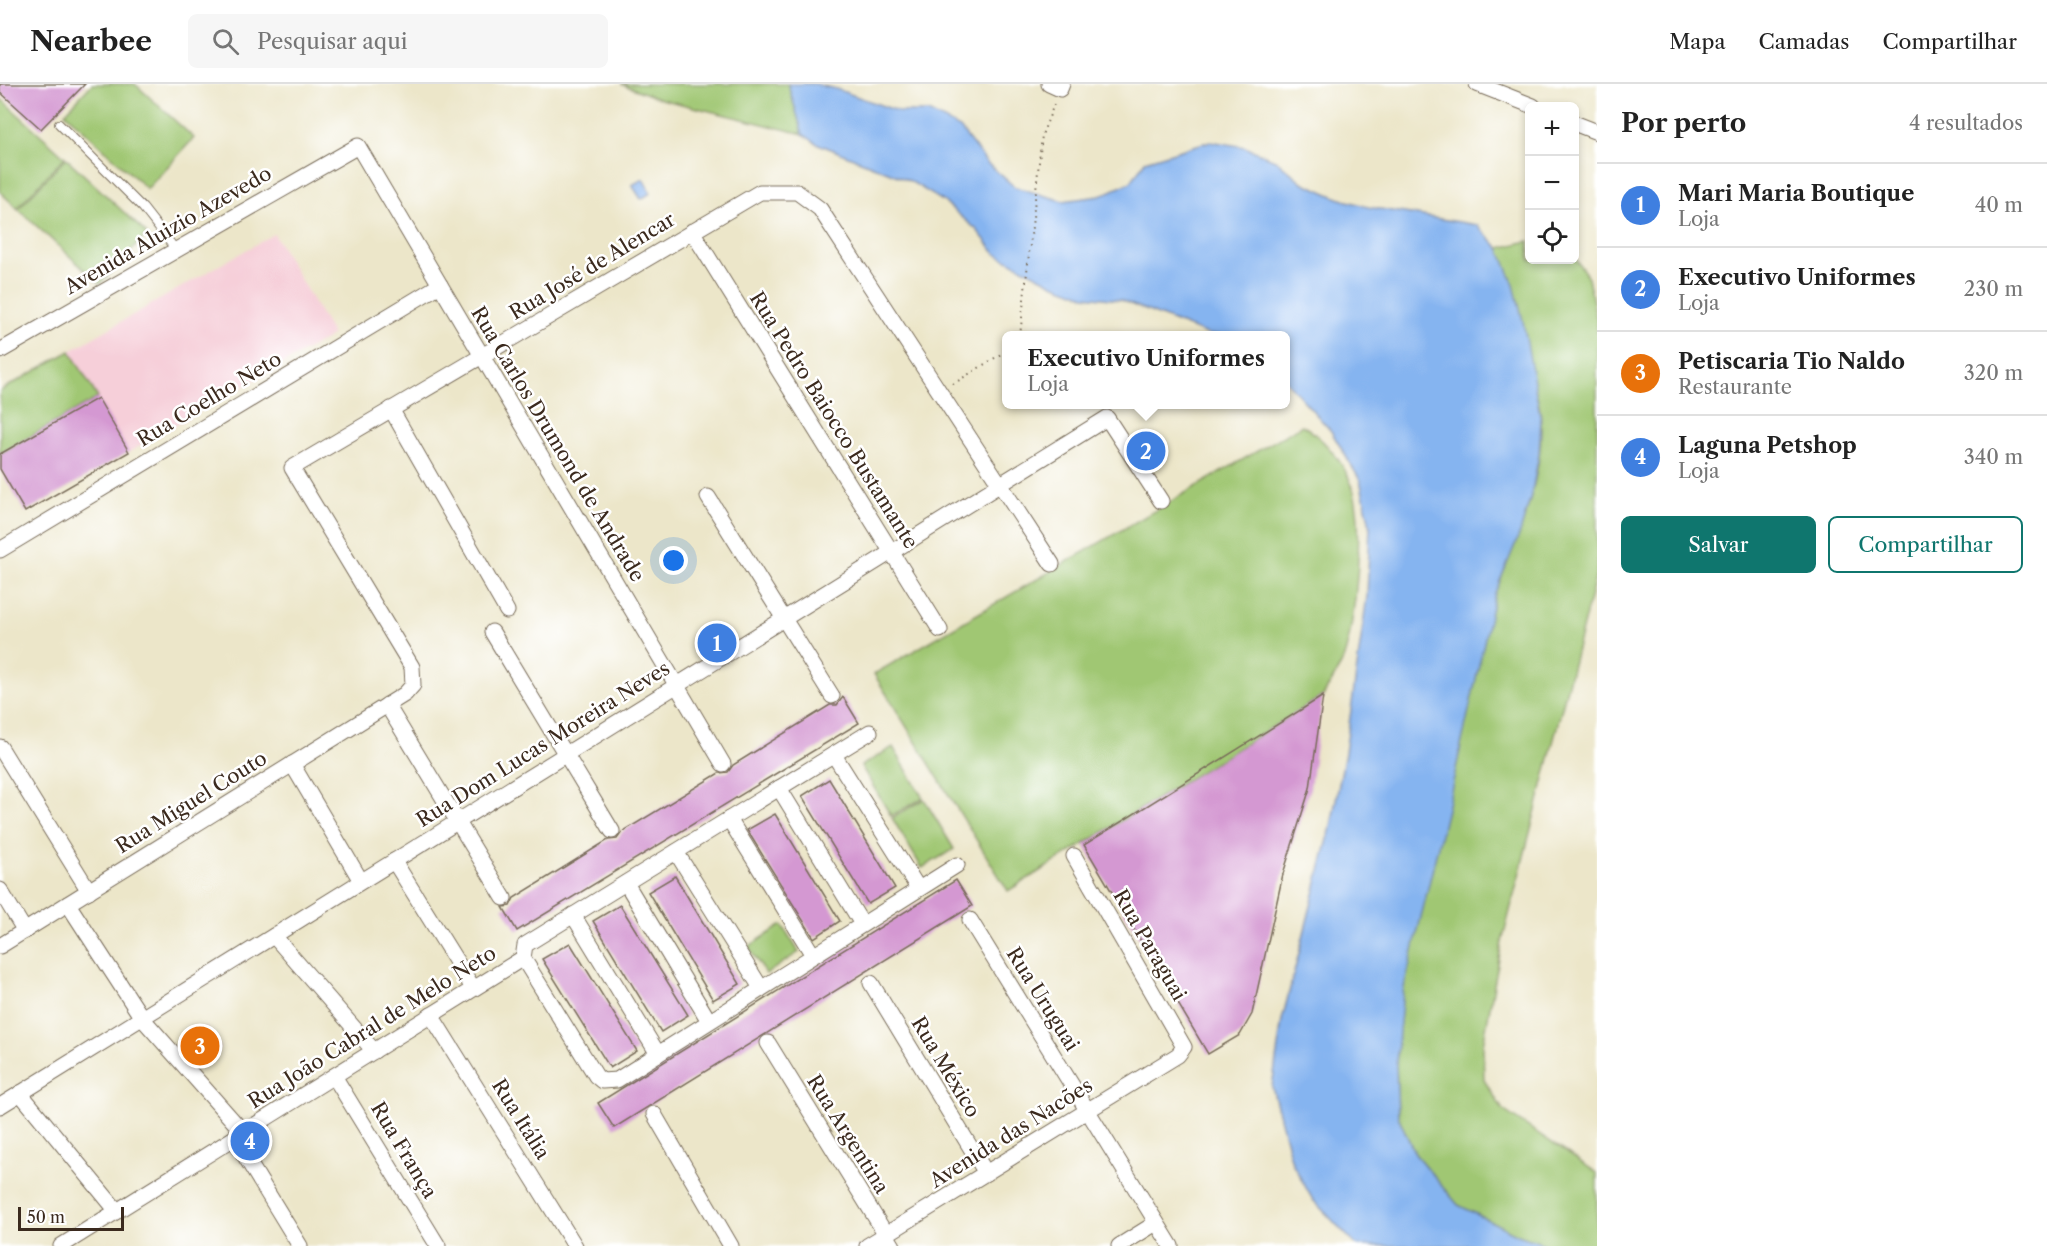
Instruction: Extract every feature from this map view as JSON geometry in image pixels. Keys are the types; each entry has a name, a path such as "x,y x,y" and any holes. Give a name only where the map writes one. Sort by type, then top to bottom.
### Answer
{"street":[{"path":"1477,84 1525,103"},
{"path":"1579,125 1597,132"},
{"name":"Avenida Aluizio Azevedo","path":"0,351 358,146"},
{"name":"Rua Carlos Drumond de Andrade","path":"358,146 723,764"},
{"name":"Rua José de Alencar","path":"405,694 413,685 412,668 292,468 760,192 797,192 820,209 939,392"},
{"name":"Rua Pedro Baiocco Bustamante","path":"692,231 940,630"},
{"name":"Rua Coelho Neto","path":"0,550 440,285"},
{"path":"939,392 1052,564"},
{"path":"391,409 507,611"},
{"name":"Rua Dom Lucas Moreira Neves","path":"0,1106 1107,418 1161,501"},
{"path":"708,497 832,696"},
{"path":"492,632 612,831"},
{"name":"Rua Miguel Couto","path":"0,946 405,694"},
{"path":"387,705 504,898"},
{"path":"870,732 525,945 523,958 596,1076 602,1081 617,1080 957,865"},
{"path":"0,747 89,891"},
{"path":"834,754 918,888"},
{"path":"292,764 361,881"},
{"path":"779,789 862,924"},
{"path":"729,819 813,955"},
{"path":"676,852 760,988"},
{"name":"Rua Paraguai","path":"1074,856 1180,1038 1184,1047 1178,1055"},
{"path":"394,861 473,988"},
{"path":"626,883 709,1021"},
{"path":"0,890 25,931"},
{"path":"68,904 142,1018 239,1135 300,1246"},
{"path":"573,915 658,1054"},
{"name":"Rua Uruguai","path":"970,920 1171,1246"},
{"path":"274,936 374,1051"},
{"name":"Rua João Cabral de Melo Neto","path":"61,1246 523,958"},
{"name":"Rua México","path":"871,983 986,1173"},
{"name":"Rua Itália","path":"432,1015 575,1246"},
{"name":"Rua Argentina","path":"768,1043 889,1240"},
{"name":"Avenida das Nacões","path":"867,1246 889,1240 986,1173 1178,1055"},
{"name":"Rua França","path":"334,1076 438,1246"},
{"path":"20,1093 117,1211"},
{"path":"654,1114 731,1246"},
{"path":"1119,1246 1156,1223"}],"lane":[{"path":"59,124 143,208 176,250"}],"path":[{"path":"1021,331 1042,135 1057,86"},
{"path":"939,392 1002,353"}],"shaded area":[{"path":"274,234 333,335 129,452 70,351"}],"green space":[{"path":"92,84 135,84 194,138 147,189 65,113"},
{"path":"621,84 788,84 803,134 661,99"},
{"path":"0,98 65,157 17,208 0,192"},
{"path":"66,158 147,234 100,284 18,209"},
{"path":"1525,242 1525,264 1579,264 1588,277 1597,322 1597,571 1502,942 1483,1045 1484,1080 1503,1110 1597,1173 1597,1246 1549,1246 1518,1235 1458,1205 1415,1154 1398,1116 1396,1064 1402,992 1495,593 1527,510 1538,466 1540,408 1518,307 1499,248"},
{"path":"70,351 98,398 0,454 0,391"},
{"path":"1302,425 1324,442 1343,466 1351,483 1358,521 1355,597 1348,643 1343,660 1323,696 1008,891 874,674"},
{"path":"893,747 923,798 891,816 861,766"},
{"path":"924,799 954,849 922,868 892,818"},
{"path":"782,925 799,952 766,974 748,947"}],"water":[{"path":"788,84 815,84 836,89 900,112 928,112 960,128 987,163 1015,187 1063,201 1100,196 1131,182 1145,161 1210,141 1245,147 1277,161 1302,182 1338,198 1368,207 1477,225 1499,248 1514,285 1523,321 1541,420 1539,455 1532,492 1520,533 1495,593 1403,992 1396,1064 1398,1116 1415,1154 1458,1205 1518,1235 1549,1246 1357,1246 1313,1200 1292,1163 1272,1087 1282,1020 1330,831 1345,753 1367,596 1370,525 1360,480 1331,431 1290,385 1290,331 1199,331 1120,300 1085,296 1053,284 996,254 977,230 943,201 910,181 816,143 803,134"},
{"path":"643,179 651,193 641,199 632,185"}],"building":[{"path":"0,84 85,84 41,129 0,92"},
{"path":"98,398 129,452 25,512 0,469 0,454"},
{"path":"1323,696 1310,788 1283,874 1252,1014 1240,1035 1208,1054 1084,845"},
{"path":"843,697 859,723 517,931 503,907 510,906 514,898 608,840 617,839 622,832 719,773 728,772 733,765 830,705 837,705"},
{"path":"829,779 895,888 868,904 802,796"},
{"path":"775,814 840,921 814,938 747,830"},
{"path":"675,876 740,984 713,1000 648,892"},
{"path":"956,880 972,906 614,1128 598,1103"},
{"path":"620,905 688,1015 661,1032 593,921"},
{"path":"570,943 637,1051 610,1068 542,959"},
{"path":"206,1027 220,1048 196,1064 180,1044"}],"place":[{"name":"Executivo Uniformes","path":"1146,451"},
{"name":"Mari Maria Boutique","path":"717,643"},
{"name":"Petiscaria Tio Naldo","path":"200,1046"},
{"name":"Laguna Petshop","path":"250,1141"}]}
